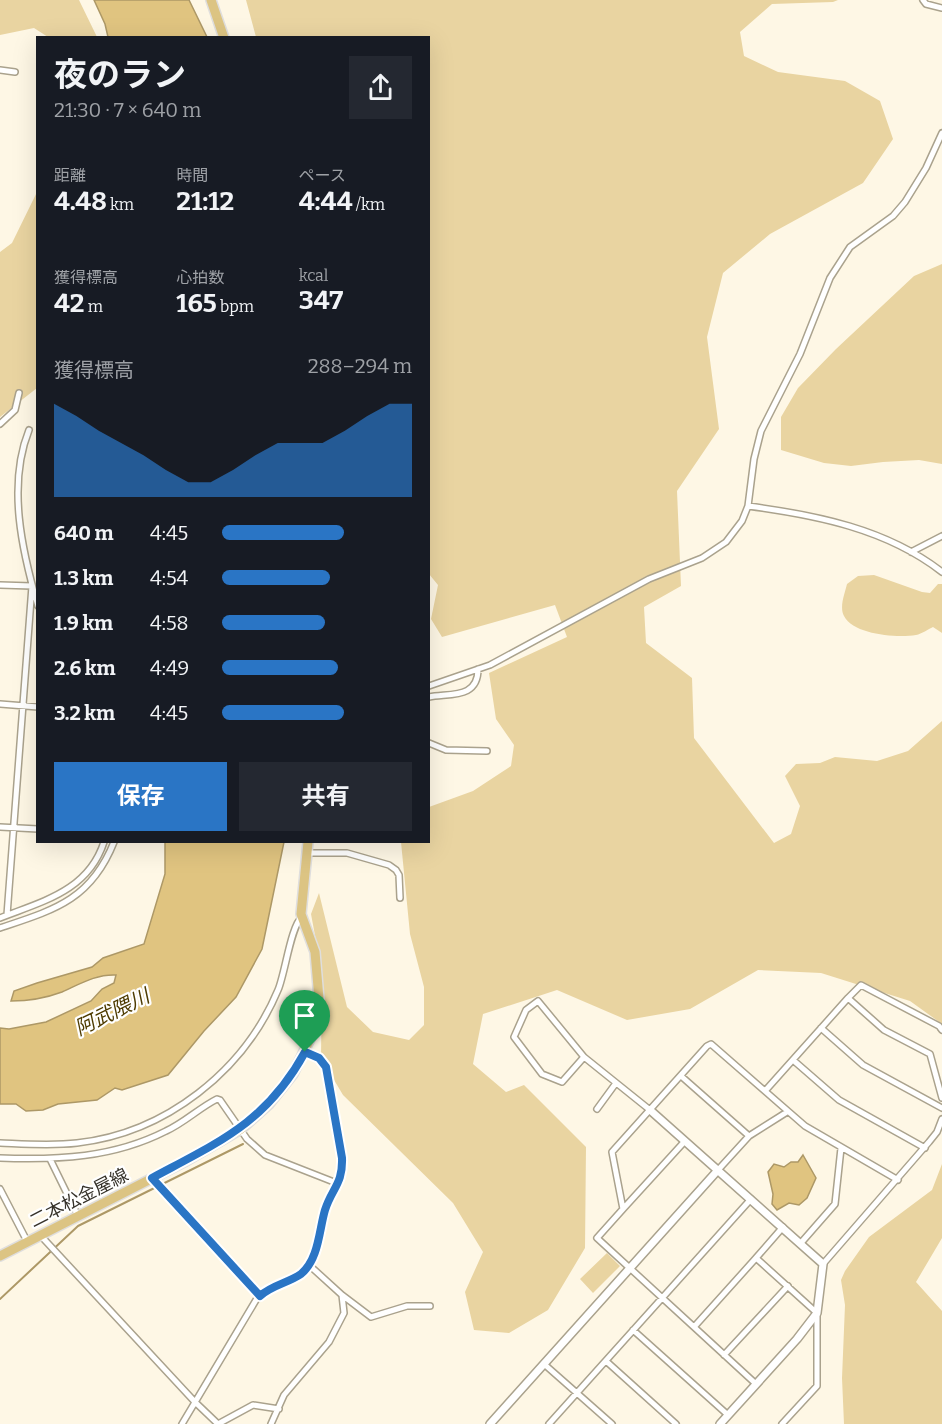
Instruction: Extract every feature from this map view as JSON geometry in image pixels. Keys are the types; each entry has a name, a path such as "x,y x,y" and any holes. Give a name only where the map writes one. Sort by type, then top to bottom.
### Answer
{"main road":[{"path":"211,0 224,36"},
{"name":"二本松金屋線","path":"0,1256 78,1216 156,1182 184,1162 241,1129 269,1104 293,1074 305,1052 320,999 315,952 302,917 302,893 309,846"}],"street":[{"path":"923,0 926,4 942,8"},
{"path":"0,70 15,72"},
{"path":"430,686 478,669 515,652 649,579 702,558 718,549 734,533 748,506 754,459 761,431 800,354 830,278 850,247 893,216 912,193 942,133"},
{"path":"0,424 15,410 19,393"},
{"path":"29,430 20,470 18,499 20,524 36,599"},
{"path":"748,506 814,516 836,522 897,544 942,572"},
{"path":"911,552 942,536"},
{"path":"0,585 32,586"},
{"path":"7,915 32,586"},
{"path":"430,697 447,696 470,690 476,683 478,669"},
{"path":"0,704 36,707"},
{"path":"430,743 446,750 487,752"},
{"path":"0,827 36,830"},
{"path":"0,918 65,892 87,871 104,843"},
{"path":"0,928 50,911 68,901 99,872 114,843"},
{"path":"309,846 347,853 389,866 399,875 400,898"},
{"path":"0,1143 78,1143 126,1132 153,1121 195,1096 226,1069 260,1025 278,990 290,953 296,924 302,917"},
{"path":"765,1091 861,985 939,1026 942,1030"},
{"path":"848,998 884,1030 930,1054 942,1098"},
{"path":"584,1057 562,1082 542,1074 514,1037 526,1010 538,1001 584,1057 650,1110 823,1264"},
{"path":"821,1028 862,1065 942,1108"},
{"path":"623,1209 612,1152 711,1044 805,1126 898,1180"},
{"path":"182,1424 260,1296 270,1288 300,1274 309,1264 326,1207 343,1172 326,1067 319,1058 305,1052"},
{"path":"793,1060 839,1100 925,1148"},
{"path":"681,1076 749,1136"},
{"path":"597,1109 616,1083"},
{"path":"0,1158 50,1159 99,1154 134,1145 166,1131 217,1099 253,1145 273,1160 339,1184"},
{"path":"490,1424 749,1136 787,1112"},
{"path":"785,1423 817,1386 817,1313 823,1264 925,1148 937,1132 942,1119"},
{"path":"685,1141 597,1238 756,1384"},
{"path":"800,1244 835,1204 841,1148"},
{"path":"50,1159 78,1216"},
{"path":"156,1182 260,1296"},
{"path":"0,1189 28,1243"},
{"path":"549,1424 751,1199"},
{"path":"694,1327 783,1227"},
{"path":"41,1236 218,1424 253,1405 279,1409"},
{"path":"756,1258 817,1313"},
{"path":"309,1264 370,1317 407,1306 430,1306"},
{"path":"724,1355 788,1286"},
{"path":"271,1424 284,1395 329,1342 344,1313 342,1295"},
{"path":"720,1424 797,1340 817,1313"},
{"path":"633,1330 728,1415"},
{"path":"606,1360 676,1424"},
{"path":"544,1364 609,1423"}],"shaded area":[{"path":"0,0 79,0 97,36 46,36 34,28 0,35"},
{"path":"246,0 838,0 772,4 740,32 744,56 778,72 845,81 880,101 893,139 863,183 770,234 723,273 707,337 719,429 677,491 681,586 644,607 646,643 692,678 694,738 774,843 791,834 800,806 785,776 796,764 820,763 835,757 877,761 908,751 942,721 942,1024 910,1001 821,973 758,970 690,1009 627,1020 557,990 483,1014 473,1064 506,1092 524,1085 586,1147 585,1248 548,1310 509,1333 474,1330 465,1292 483,1252 453,1203 343,1095 321,1058 322,973 311,914 319,893 347,1007 373,1032 409,1040 424,1025 424,987 410,934 401,843 430,843 430,807 473,791 511,766 514,745 496,719 489,673 567,637 555,605 442,637 431,619 438,585 430,575 430,36 256,36"},
{"path":"36,194 36,389 0,417 0,252 12,243"},
{"path":"942,264 942,464 919,460 851,466 824,463 781,450 781,417 798,388 914,276"},
{"path":"874,575 922,592 930,593 938,584 942,584 942,633 933,627 916,635 877,634 849,622 842,608 847,584 858,576"},
{"path":"942,1164 942,1238 916,1282 942,1311 942,1424 844,1424 842,1378 845,1305 841,1280 869,1237 932,1190"},
{"path":"607,1253 620,1266 593,1293 580,1279"}],"water":[{"path":"94,0 189,0 207,36 108,36"},
{"name":"阿武隈川","path":"165,843 284,843 262,949 236,997 168,1075 122,1090 115,1088 97,1100 58,1104 43,1110 26,1111 16,1104 0,1104 0,1028 9,1029 46,1022 91,1001 102,989 114,983 116,975 95,978 62,992 37,999 11,1001 14,991 92,967 103,958 144,944 165,874"},
{"path":"803,1155 816,1178 807,1198 799,1205 789,1203 777,1210 772,1204 773,1194 768,1172 774,1164 784,1167 791,1162 798,1162"}],"waterway":[{"path":"0,1299 78,1226 243,1144"}],"route":[{"path":"305,1052 319,1058 326,1067 343,1172 326,1207 311,1262 300,1274 270,1288 260,1296 152,1178 210,1148 252,1120 283,1087 305,1052"}]}
